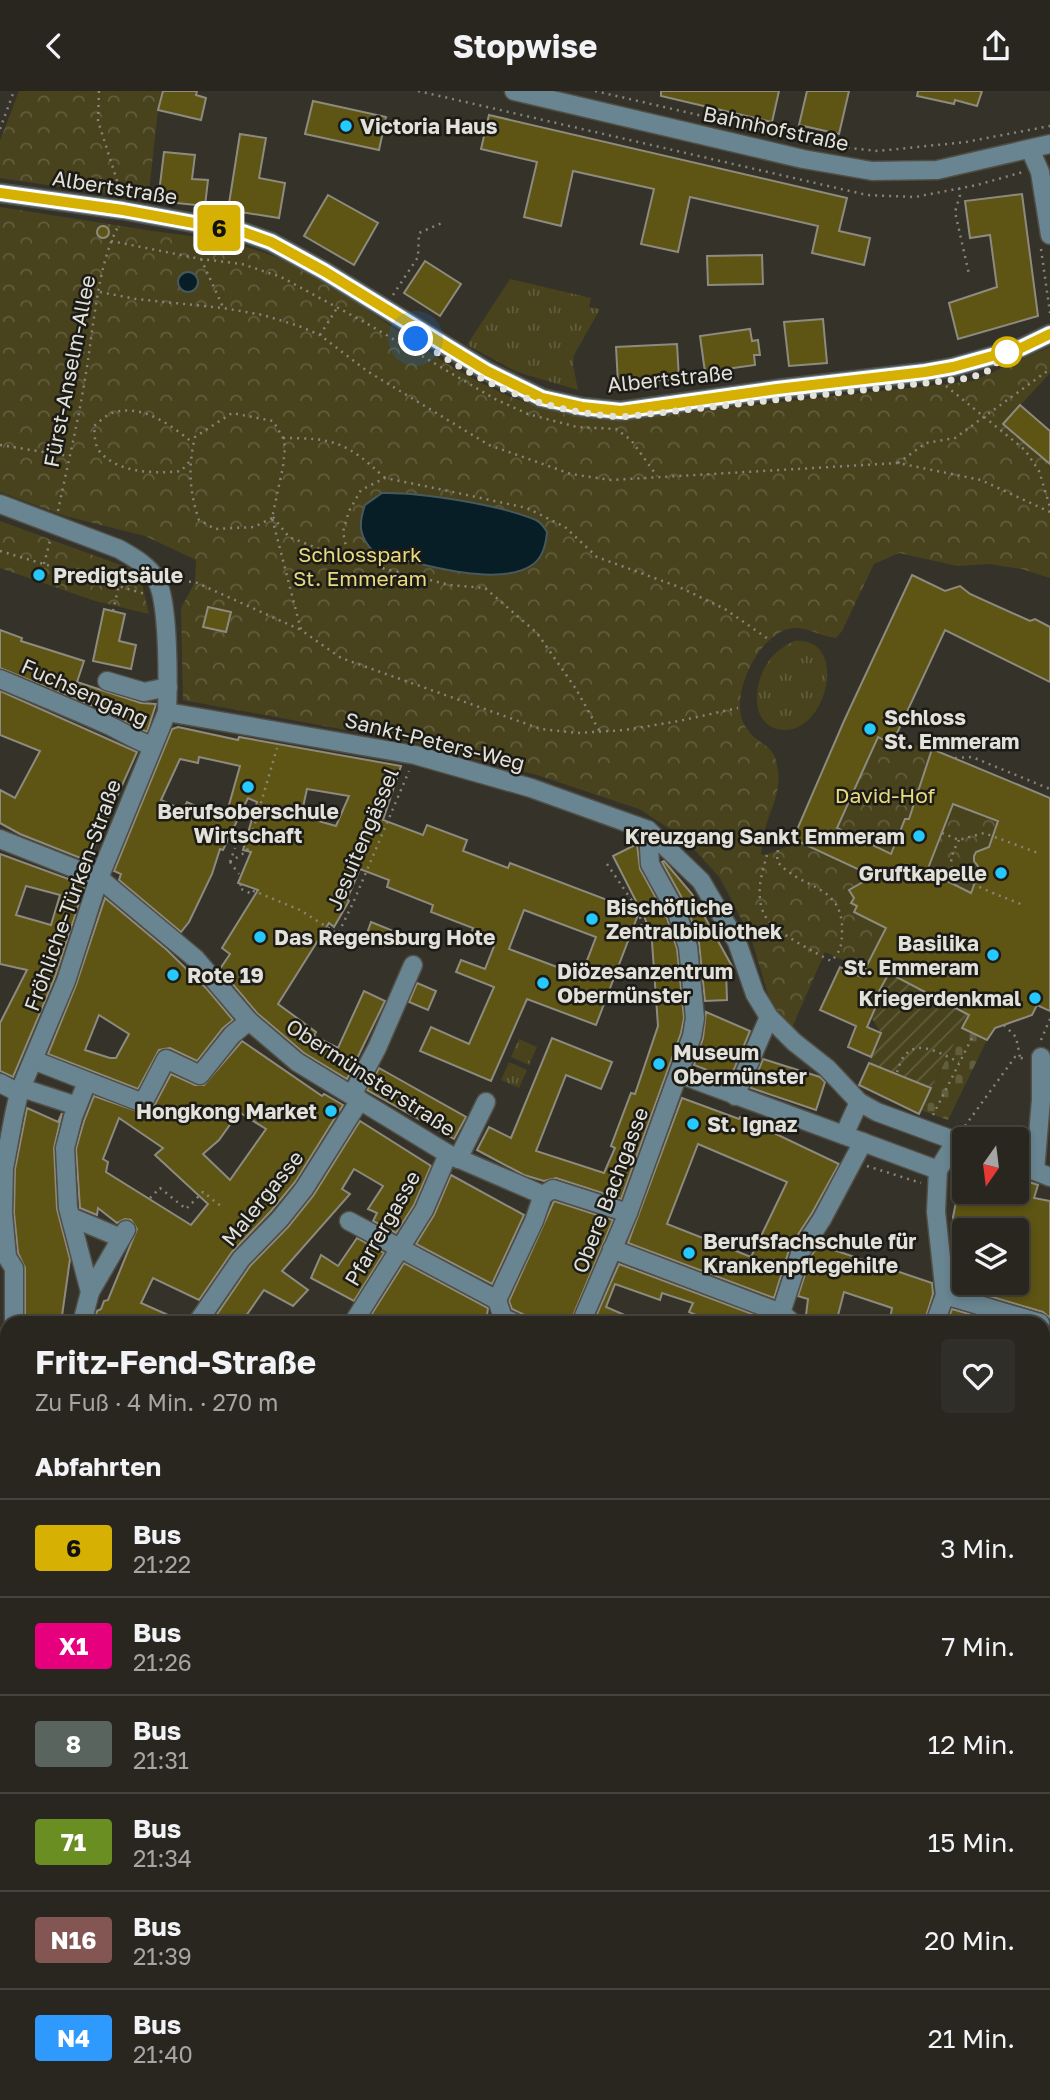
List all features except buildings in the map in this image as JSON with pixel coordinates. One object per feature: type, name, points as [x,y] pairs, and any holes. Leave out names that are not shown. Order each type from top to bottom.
[{"type":"street","name":"Bahnhofstraße","points":[[514,91],[803,159],[872,171],[937,170],[1050,144]]},
{"type":"street","points":[[1030,149],[1040,172],[1050,235]]},
{"type":"street","name":"Albertstraße","points":[[0,193],[121,217],[243,232],[271,242],[324,271],[457,354],[542,398],[582,407],[621,411],[953,367],[1021,348],[1050,334]]},
{"type":"street","points":[[0,504],[128,554],[147,567],[157,580],[164,600],[167,712]]},
{"type":"street","name":"Fuchsengang","points":[[0,679],[152,746]]},
{"type":"street","points":[[107,681],[144,692],[168,687]]},
{"type":"street","name":"Fröhliche-Türken-Straße","points":[[14,1316],[14,1268],[7,1257],[6,1249],[4,1179],[20,1091],[66,981],[99,878],[167,712]]},
{"type":"street","name":"Sankt-Peters-Weg","points":[[167,712],[415,755],[531,788],[648,829],[701,881],[737,942],[755,994],[769,1017],[794,1042],[827,1068],[859,1102],[877,1112],[952,1135]]},
{"type":"street","name":"Obere Bachgasse","points":[[584,1316],[628,1213],[679,1074],[695,1018],[688,947],[677,913],[650,865],[648,829]]},
{"type":"street","name":"Obermünsterstraße","points":[[0,839],[99,878],[196,959],[249,1021],[297,1062],[453,1157],[543,1195],[553,1189],[628,1213]]},
{"type":"street","name":"Malergasse","points":[[202,1316],[241,1259],[280,1219],[304,1189],[356,1097],[414,965]]},
{"type":"street","points":[[735,1096],[769,1017]]},
{"type":"street","points":[[33,1060],[143,1103],[166,1059],[200,1075],[232,1035],[249,1021]]},
{"type":"street","points":[[1038,1052],[1043,1174]]},
{"type":"street","points":[[679,1074],[863,1142],[938,1179]]},
{"type":"street","points":[[87,1082],[65,1148],[69,1213],[90,1292]]},
{"type":"street","points":[[0,1083],[77,1106]]},
{"type":"street","name":"Pfarrergasse","points":[[357,1316],[424,1210],[486,1102]]},
{"type":"street","points":[[844,1135],[859,1102]]},
{"type":"street","points":[[787,1316],[801,1251],[822,1219],[863,1142]]},
{"type":"street","points":[[938,1316],[945,1295],[936,1212],[938,1179],[952,1155]]},
{"type":"street","points":[[497,1300],[534,1221],[543,1195]]},
{"type":"street","points":[[69,1213],[123,1234],[90,1292],[84,1316]]},
{"type":"street","points":[[349,1221],[497,1300],[504,1316]]},
{"type":"street","points":[[612,1249],[782,1316]]},
{"type":"street","points":[[945,1295],[1018,1316]]},
{"type":"path","points":[[0,129],[14,91]]},
{"type":"path","points":[[99,91],[98,121],[122,196],[121,217]]},
{"type":"path","points":[[596,91],[832,146],[877,151],[966,142],[1050,126]]},
{"type":"path","points":[[959,188],[960,195],[955,212],[968,274]]},
{"type":"path","name":"Fürst-Anselm-Allee","points":[[44,564],[70,456],[111,241],[121,217]]},
{"type":"path","points":[[384,308],[418,257],[419,233],[442,223]]},
{"type":"path","points":[[111,241],[262,269],[338,307],[495,399],[528,414],[577,426],[616,429],[631,440],[657,476]]},
{"type":"path","points":[[201,259],[223,308]]},
{"type":"path","points":[[320,335],[338,307]]},
{"type":"path","points":[[898,463],[926,443],[955,437],[1050,369]]},
{"type":"path","points":[[939,381],[985,415],[1025,450],[1039,471],[1050,507]]},
{"type":"path","points":[[189,462],[180,471],[162,473],[138,471],[113,462],[99,452],[94,426],[110,413],[135,411],[164,421],[193,444]]},
{"type":"path","points":[[272,518],[254,527],[236,529],[215,529],[198,520],[190,488],[189,462],[195,437],[232,413],[273,421],[283,438],[284,467],[272,518],[301,630]]},
{"type":"path","points":[[283,438],[336,442],[362,458],[385,478],[527,508],[565,527],[597,557],[679,587],[725,608],[771,641]]},
{"type":"path","points":[[0,445],[70,456]]},
{"type":"path","points":[[347,551],[343,532],[348,511],[361,490],[385,478]]},
{"type":"path","points":[[272,518],[289,537],[327,552],[347,551],[385,569],[450,585],[485,588],[537,633],[576,689],[600,732]]},
{"type":"path","points":[[0,551],[164,600]]},
{"type":"path","points":[[157,580],[195,582],[301,630],[341,658],[541,729],[578,733],[600,732],[678,722],[738,708]]},
{"type":"path","points":[[113,611],[118,585]]},
{"type":"path","points":[[230,862],[247,851],[281,731]]},
{"type":"path","name":"Jesuitengässel","points":[[241,884],[239,888],[252,894],[254,891],[300,910],[338,934],[359,891],[415,755]]},
{"type":"path","points":[[955,758],[972,757],[1050,789]]},
{"type":"path","points":[[942,833],[958,840],[984,833],[1041,854]]},
{"type":"path","points":[[958,840],[951,865],[956,873],[1023,905]]},
{"type":"path","points":[[230,862],[235,848]]},
{"type":"path","points":[[767,855],[760,880],[760,900],[767,920],[831,961],[839,953],[842,937],[842,921],[836,904],[823,890],[784,870],[777,861],[778,849]]},
{"type":"path","points":[[230,862],[239,874]]},
{"type":"path","points":[[607,864],[639,911],[643,935]]},
{"type":"path","points":[[964,1127],[1015,1056],[1027,1059],[1038,1052],[1050,1019]]},
{"type":"path","points":[[1004,1025],[1016,1037],[1020,1057]]},
{"type":"path","points":[[933,1115],[974,1034]]},
{"type":"path","points":[[897,1072],[905,1054],[915,1048],[927,1048],[959,1062]]},
{"type":"path","points":[[853,1162],[938,1179]]},
{"type":"path","points":[[150,1198],[160,1188],[186,1209],[204,1192],[222,1207]]},
{"type":"green space","points":[[19,91],[162,91],[148,200],[0,178],[0,141]]},
{"type":"green space","name":"Schlosspark St. Emmeram","points":[[0,207],[251,248],[315,277],[472,378],[540,407],[582,415],[624,419],[973,381],[1050,347],[1050,373],[1003,424],[1050,464],[1050,578],[1022,569],[989,564],[957,566],[899,553],[874,564],[842,631],[836,638],[800,628],[781,632],[769,640],[759,652],[744,683],[740,699],[745,726],[773,754],[778,771],[778,788],[764,833],[761,855],[800,842],[874,877],[870,884],[862,881],[852,903],[857,906],[854,912],[885,929],[865,970],[825,952],[791,1030],[772,1007],[751,938],[720,878],[684,838],[639,809],[537,775],[411,742],[183,700],[181,608],[195,582],[196,560],[145,536],[65,516],[0,492]]},
{"type":"green space","points":[[510,279],[591,298],[589,307],[600,309],[574,355],[573,365],[578,390],[517,372],[467,345]]},
{"type":"green space","points":[[0,521],[134,570],[141,579],[149,614],[95,601],[0,568]]},
{"type":"green space","points":[[794,641],[812,644],[823,654],[827,670],[826,688],[819,705],[808,720],[794,729],[777,729],[762,718],[758,709],[758,688],[760,678],[771,658]]},
{"type":"green space","name":"David-Hof","points":[[878,737],[892,744],[894,740],[932,749],[909,819],[905,819],[891,854],[837,828]]},
{"type":"green space","points":[[953,804],[1047,839],[991,841],[987,852],[981,850],[974,855],[974,861],[981,866],[977,879],[1018,917],[927,871]]},
{"type":"green space","points":[[889,973],[969,1015],[931,1088],[869,1063],[881,1033],[871,1017]]},
{"type":"green space","points":[[962,1028],[987,1040],[948,1120],[920,1110]]},
{"type":"green space","points":[[519,1039],[537,1047],[529,1065],[511,1057]]},
{"type":"green space","points":[[509,1062],[527,1070],[519,1088],[501,1080]]},
{"type":"water","points":[[188,272],[195,275],[198,282],[195,289],[188,292],[181,289],[178,282],[181,275]]},
{"type":"water","points":[[382,493],[460,501],[521,514],[538,521],[545,528],[546,541],[539,559],[532,565],[517,572],[498,575],[432,567],[374,552],[363,536],[361,519],[365,505]]},
{"type":"bus line","name":"6","points":[[0,193],[123,210],[243,232],[271,242],[324,271],[487,371],[542,398],[582,407],[621,411],[925,372],[1021,348],[1050,334]]},
{"type":"place","name":"Victoria Haus","points":[[346,126]]},
{"type":"place","name":"Predigtsäule","points":[[39,575]]},
{"type":"place","name":"Schloss St. Emmeram","points":[[870,729]]},
{"type":"place","name":"Berufsoberschule Wirtschaft","points":[[248,787]]},
{"type":"place","name":"Kreuzgang Sankt Emmeram","points":[[919,836]]},
{"type":"place","name":"Gruftkapelle","points":[[1001,873]]},
{"type":"place","name":"Bischöfliche Zentralbibliothek","points":[[592,919]]},
{"type":"place","name":"Das Regensburg Hote","points":[[260,937]]},
{"type":"place","name":"Basilika St. Emmeram","points":[[993,955]]},
{"type":"place","name":"Rote 19","points":[[173,975]]},
{"type":"place","name":"Diözesanzentrum Obermünster","points":[[543,983]]},
{"type":"place","name":"Kriegerdenkmal","points":[[1035,998]]},
{"type":"place","name":"Museum Obermünster","points":[[659,1064]]},
{"type":"place","name":"Hongkong Market","points":[[331,1111]]},
{"type":"place","name":"St. Ignaz","points":[[693,1124]]},
{"type":"place","name":"Berufsfachschule für Krankenpflegehilfe","points":[[689,1253]]},
{"type":"route","points":[[416,339],[491,385],[540,404],[581,414],[622,417],[970,378],[990,370],[1007,352]]}]
